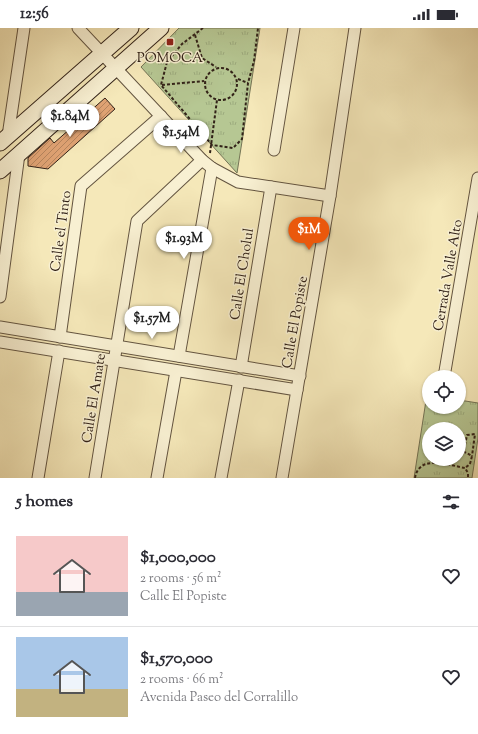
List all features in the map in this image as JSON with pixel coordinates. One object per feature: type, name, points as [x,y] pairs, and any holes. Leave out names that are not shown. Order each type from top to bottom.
[{"type":"street","points":[[4,139],[24,28]]},
{"type":"street","points":[[78,28],[202,160],[212,168],[238,182],[330,196]]},
{"type":"street","points":[[4,139],[131,28]]},
{"type":"street","points":[[0,171],[160,28]]},
{"type":"street","points":[[274,150],[294,28]]},
{"type":"street","name":"Calle El Popiste","points":[[282,478],[330,196],[355,28]]},
{"type":"street","name":"Calle el Tinto","points":[[60,337],[81,186],[161,116]]},
{"type":"street","points":[[0,297],[19,154]]},
{"type":"street","name":"Calle El Amate","points":[[95,478],[137,221],[202,160]]},
{"type":"street","points":[[179,356],[212,168]]},
{"type":"street","name":"Cerrada Valle Alto","points":[[446,370],[474,239],[478,178]]},
{"type":"street","name":"Calle El Cholul","points":[[241,367],[270,186]]},
{"type":"street","points":[[0,327],[300,376]]},
{"type":"street","points":[[0,342],[297,390]]},
{"type":"street","points":[[38,478],[58,351]]},
{"type":"street","points":[[157,478],[176,370]]},
{"type":"street","points":[[222,478],[239,380]]},
{"type":"path","points":[[161,85],[167,62],[182,44],[203,28]]},
{"type":"path","points":[[161,85],[212,145],[233,148],[242,139],[248,83],[254,61],[258,28]]},
{"type":"path","points":[[195,35],[202,58],[216,67],[229,69],[237,79],[248,83]]},
{"type":"path","points":[[216,67],[207,74],[204,81],[207,93],[217,100],[228,99],[237,91],[237,79]]},
{"type":"path","points":[[161,85],[204,81]]},
{"type":"path","points":[[212,145],[217,100]]},
{"type":"path","points":[[415,478],[416,471],[425,463],[465,468],[470,464],[475,434],[467,435],[466,440]]},
{"type":"path","points":[[466,452],[472,456]]},
{"type":"path","points":[[465,468],[468,473],[468,478]]},
{"type":"green space","points":[[179,28],[260,28],[237,173],[141,67]]},
{"type":"green space","points":[[466,401],[478,403],[478,438],[472,478],[414,478],[422,426],[422,466],[466,466],[466,422],[423,422],[424,414],[466,414]]},
{"type":"building","points":[[105,98],[115,109],[48,169],[28,166],[28,158],[50,138],[54,143]]},
{"type":"place","name":"POMOCA","points":[[170,42]]}]
